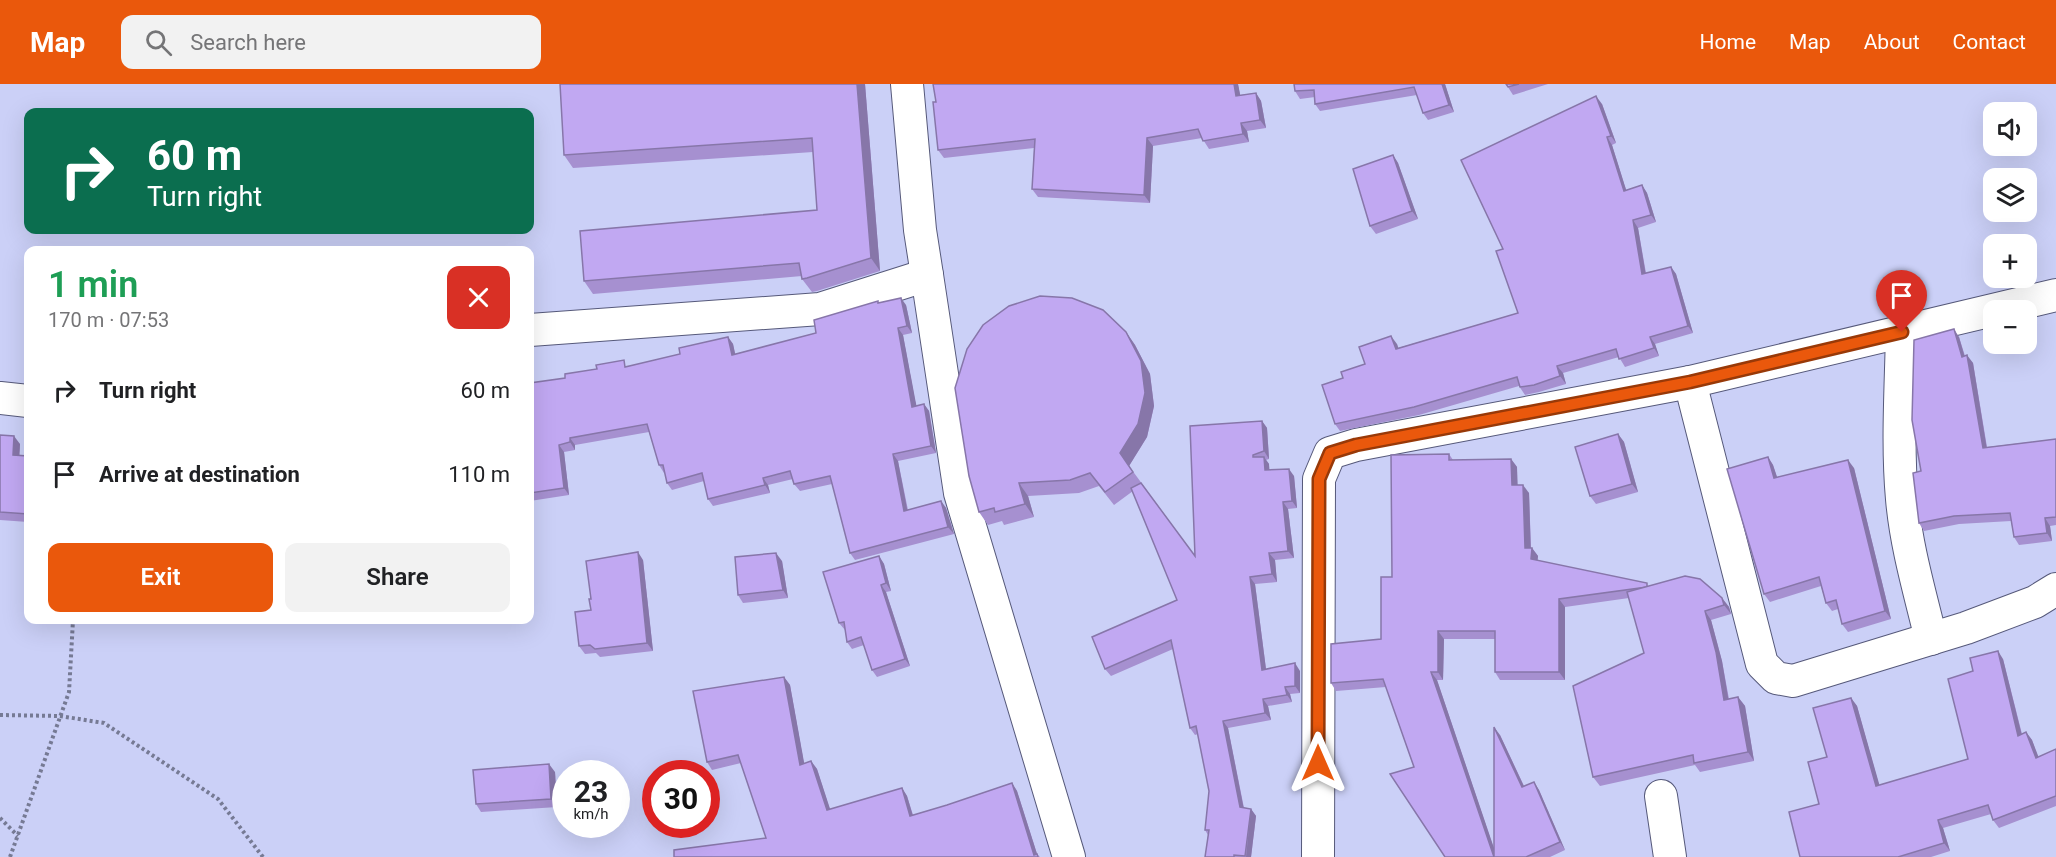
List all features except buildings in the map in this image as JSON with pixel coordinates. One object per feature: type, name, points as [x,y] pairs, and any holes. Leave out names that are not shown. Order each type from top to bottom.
[{"type":"street","points":[[907,84],[920,230],[960,493],[1069,857]]},
{"type":"street","points":[[534,330],[820,309],[927,275]]},
{"type":"street","points":[[1318,857],[1319,479],[1330,453],[1356,445],[1690,382],[2056,295]]},
{"type":"street","points":[[1902,332],[1900,405],[1902,499],[1914,571],[1931,639]]},
{"type":"street","points":[[1690,382],[1762,664],[1776,678],[1793,681],[1931,639],[2035,602],[2056,590]]},
{"type":"street","points":[[0,398],[24,401]]},
{"type":"street","points":[[1661,796],[1670,857]]},
{"type":"path","points":[[10,857],[69,692],[73,624]]},
{"type":"path","points":[[0,715],[60,716],[104,723],[218,799],[263,857]]},
{"type":"path","points":[[0,818],[18,836]]},
{"type":"route","points":[[1318,763],[1319,479],[1330,453],[1356,445],[1690,382],[1902,332]]}]
